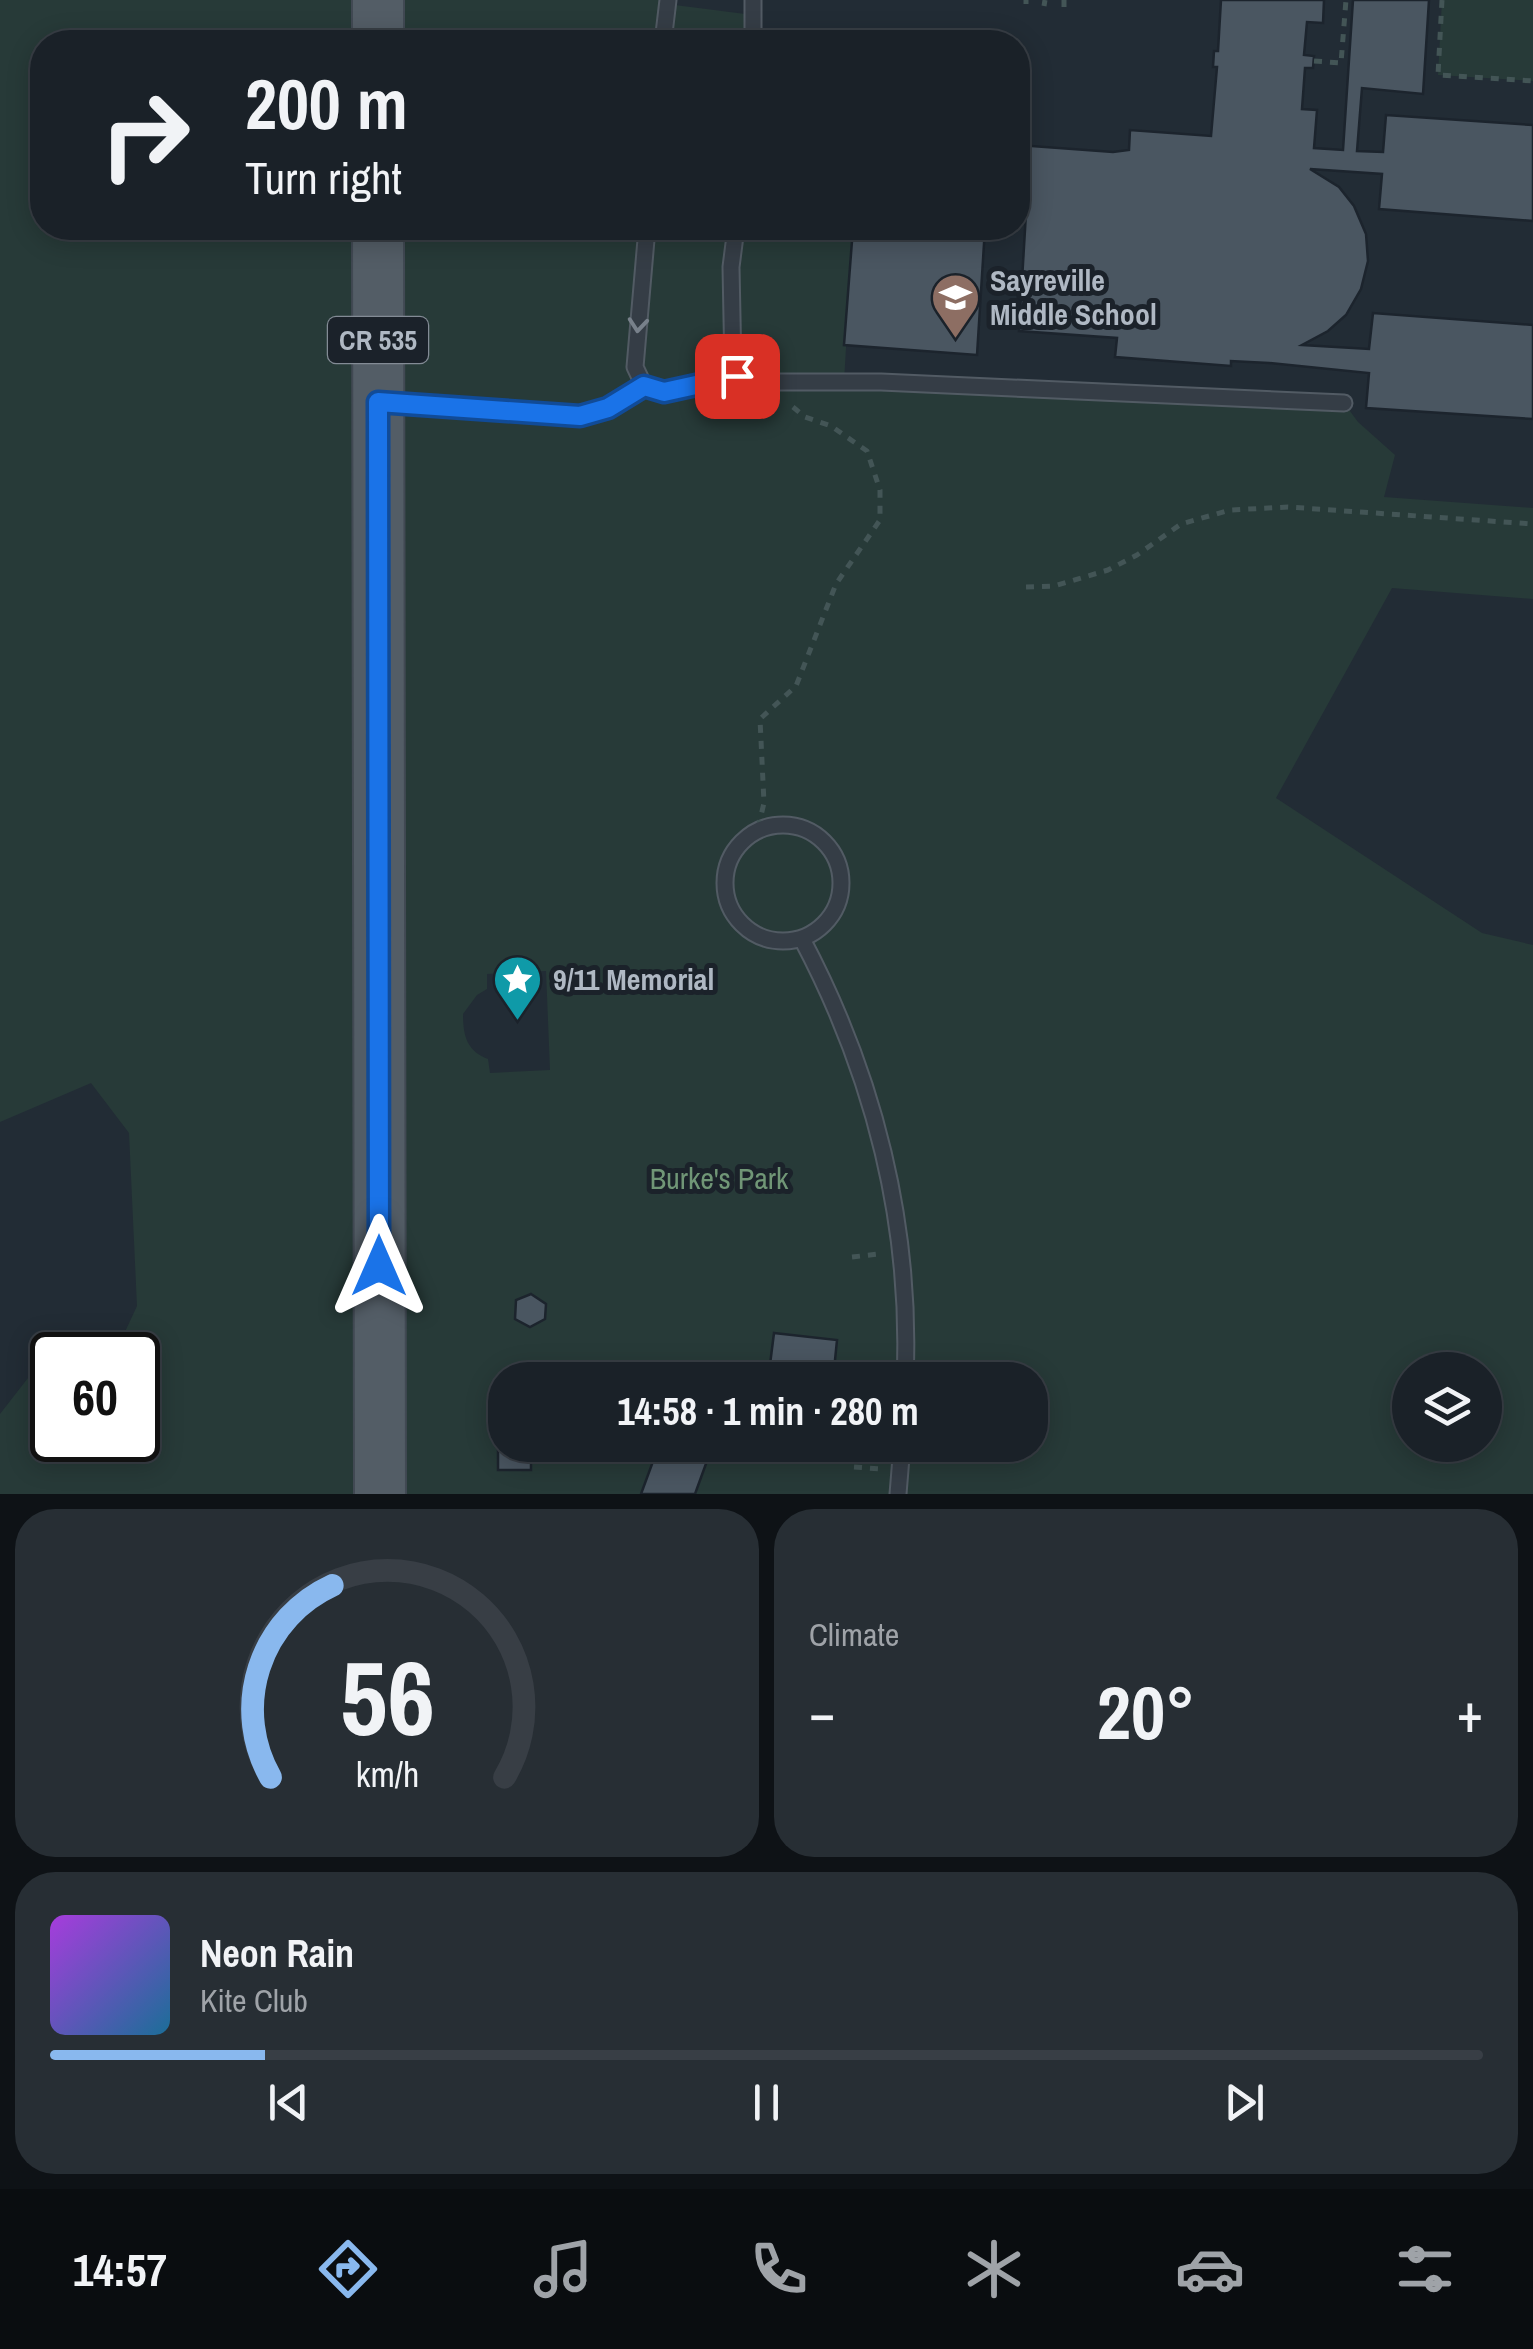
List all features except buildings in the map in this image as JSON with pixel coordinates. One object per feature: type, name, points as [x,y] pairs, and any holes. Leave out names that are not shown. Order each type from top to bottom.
[{"type":"main road","points":[[378,0],[378,30]]},
{"type":"main road","name":"CR 535","points":[[378,240],[380,1494]]},
{"type":"lane","points":[[664,30],[668,0]]},
{"type":"lane","points":[[753,0],[754,30]]},
{"type":"lane","points":[[646,240],[634,367],[644,386],[664,392],[737,376],[776,382],[881,382],[1344,403]]},
{"type":"lane","points":[[735,240],[733,368],[737,376]]},
{"type":"lane","points":[[378,402],[580,416],[608,408],[644,386]]},
{"type":"lane","points":[[796,826],[813,832],[828,844],[838,861],[842,879],[840,898],[832,916],[802,939],[782,942],[763,938],[746,929],[733,914],[725,876],[731,857],[758,828],[796,826]]},
{"type":"lane","points":[[802,939],[854,1052],[878,1126],[895,1204],[904,1277],[905,1362]]},
{"type":"lane","points":[[898,1494],[901,1462]]},
{"type":"path","points":[[1314,61],[1341,63],[1346,0]]},
{"type":"path","points":[[1442,0],[1438,75],[1533,82]]},
{"type":"path","points":[[758,828],[764,802],[760,719],[796,686],[836,584],[880,520],[880,490],[867,451],[831,426],[805,418],[788,404],[776,382]]},
{"type":"path","points":[[1026,587],[1054,586],[1108,570],[1181,524],[1230,510],[1288,507],[1533,524]]},
{"type":"green space","name":"Burke's Park","points":[[0,0],[668,0],[667,4],[753,15],[753,30],[30,30],[30,240],[852,240],[844,382],[1344,403],[1358,422],[1395,455],[1384,497],[1533,508],[1533,599],[1392,588],[1276,798],[1482,933],[1533,945],[1533,1494],[0,1494],[0,1414],[30,1375],[30,1462],[160,1462],[160,1332],[125,1332],[137,1306],[129,1133],[91,1083],[0,1122]],"holes":[[[546,971],[550,1070],[490,1073],[488,1059],[475,1052],[468,1042],[463,1014],[477,995],[487,989],[487,974]]]},
{"type":"green space","points":[[1442,0],[1533,0],[1533,81],[1438,75]]},
{"type":"place","name":"Sayreville Middle School","points":[[955,340]]},
{"type":"place","name":"9/11 Memorial","points":[[518,1022]]},
{"type":"route","points":[[379,1266],[378,402],[580,416],[608,408],[644,386],[664,392],[737,376]]}]
